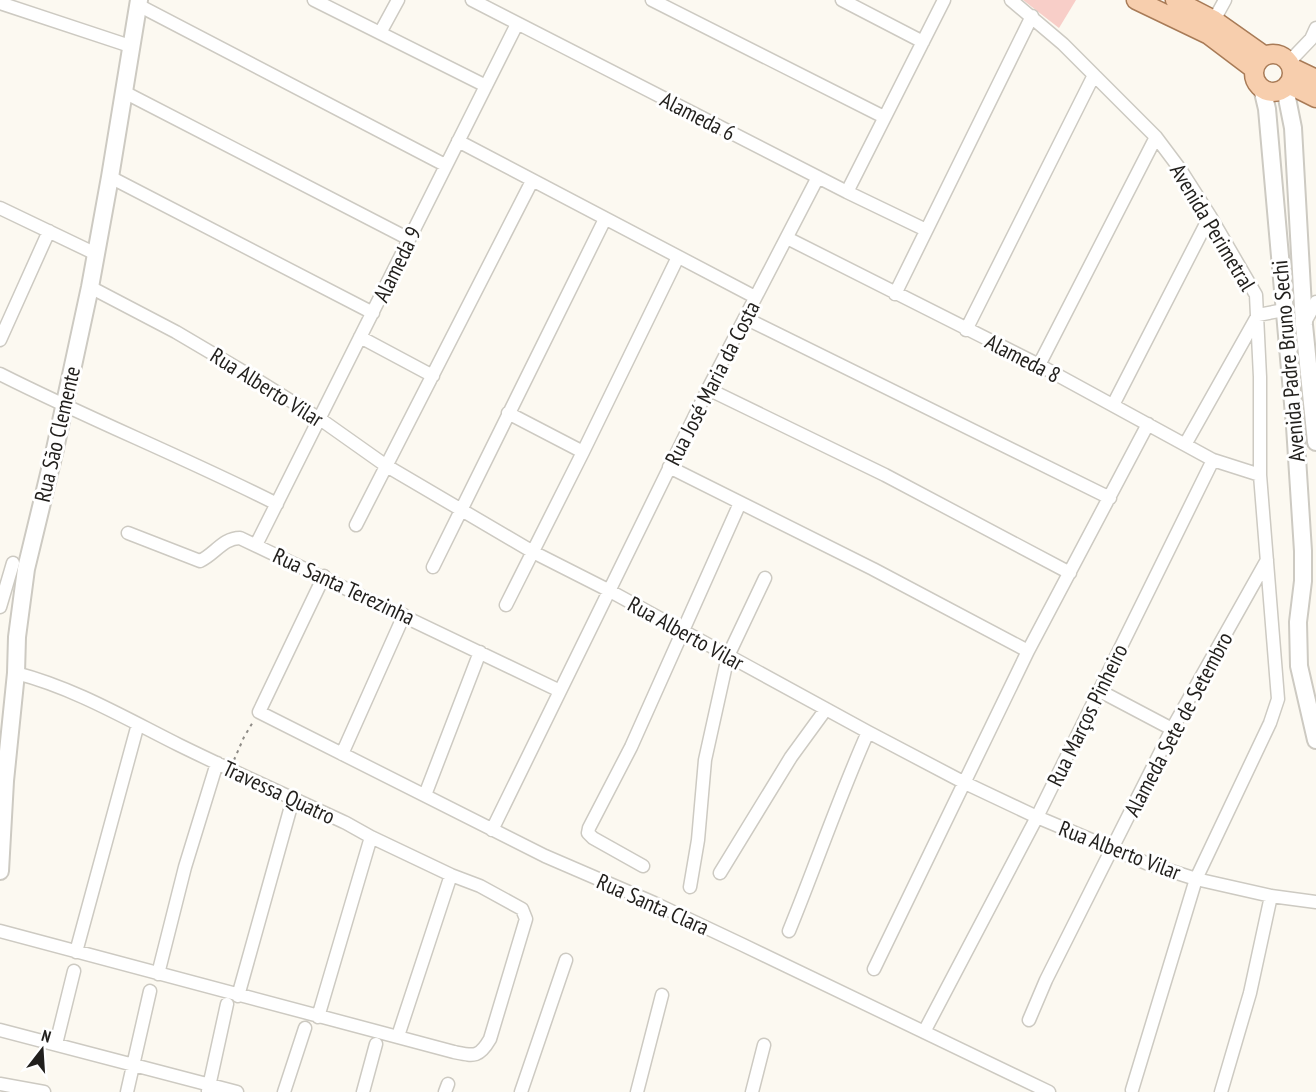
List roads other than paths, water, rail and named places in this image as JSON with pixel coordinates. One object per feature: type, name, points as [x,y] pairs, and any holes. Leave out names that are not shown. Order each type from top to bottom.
[{"type":"main road","points":[[1136,0],[1209,35],[1260,63],[1280,56],[1288,76],[1316,98]]},
{"type":"main road","points":[[1175,0],[1214,20],[1260,63]]},
{"type":"main road","name":"Rua São Clemente","points":[[0,871],[2,813],[16,673],[19,566],[64,406],[90,287],[139,2]]},
{"type":"main road","points":[[1260,63],[1256,80],[1262,88],[1276,92],[1288,76]]},
{"type":"main road","points":[[1288,76],[1316,79]]},
{"type":"main road","name":"Avenida Padre Bruno Sechi","points":[[1288,76],[1304,325],[1311,349],[1316,442]]},
{"type":"main road","name":"Avenida Padre Bruno Sechi","points":[[1262,88],[1267,110],[1295,426],[1303,550],[1303,581],[1298,622],[1308,665],[1316,740]]},
{"type":"street","points":[[314,0],[486,86]]},
{"type":"street","points":[[380,33],[398,0]]},
{"type":"street","name":"Alameda 6","points":[[472,0],[490,4],[517,24],[926,230]]},
{"type":"street","points":[[652,0],[884,117]]},
{"type":"street","points":[[842,0],[923,42]]},
{"type":"street","points":[[847,192],[944,0]]},
{"type":"street","name":"Avenida Perimetral","points":[[1011,0],[1032,16],[1156,137],[1210,216],[1256,294],[1260,475],[1277,664],[1277,706],[1196,879],[1132,1090]]},
{"type":"street","points":[[1214,20],[1225,0]]},
{"type":"street","points":[[139,2],[446,165]]},
{"type":"street","points":[[0,3],[133,47]]},
{"type":"street","points":[[895,294],[1032,16]]},
{"type":"street","name":"Alameda 9","points":[[256,545],[517,24]]},
{"type":"street","points":[[1288,76],[1316,28]]},
{"type":"street","points":[[966,330],[1094,75]]},
{"type":"street","points":[[124,92],[409,239]]},
{"type":"street","points":[[1039,365],[1156,137]]},
{"type":"street","points":[[458,141],[755,297]]},
{"type":"street","points":[[110,177],[373,313]]},
{"type":"street","name":"Rua José Maria da Costa","points":[[608,591],[708,389],[818,177]]},
{"type":"street","points":[[356,525],[532,181]]},
{"type":"street","points":[[0,208],[96,254]]},
{"type":"street","points":[[1113,405],[1210,216]]},
{"type":"street","points":[[433,567],[605,219]]},
{"type":"street","points":[[0,340],[49,231]]},
{"type":"street","name":"Alameda 8","points":[[787,238],[1039,365],[1186,443],[1213,460],[1260,475]]},
{"type":"street","points":[[506,605],[678,257]]},
{"type":"street","name":"Rua Alberto Vilar","points":[[90,287],[245,372],[320,419],[385,465],[533,552],[965,783],[1037,817],[1146,863],[1196,879],[1271,896],[1316,902]]},
{"type":"street","points":[[1304,325],[1316,302]]},
{"type":"street","points":[[1186,443],[1258,315],[1284,310]]},
{"type":"street","points":[[745,318],[1110,498]]},
{"type":"street","points":[[360,337],[433,376]]},
{"type":"street","points":[[0,374],[64,406],[162,448],[277,504]]},
{"type":"street","points":[[708,389],[885,475],[1070,573]]},
{"type":"street","points":[[508,413],[583,452]]},
{"type":"street","points":[[873,969],[1028,651],[1148,424]]},
{"type":"street","name":"Rua Marços Pinheiro","points":[[924,1032],[1037,817],[1213,460]]},
{"type":"street","points":[[669,467],[873,569],[1028,651]]},
{"type":"street","points":[[643,866],[593,838],[588,832],[589,828],[631,747],[740,503]]},
{"type":"street","name":"Rua Santa Terezinha","points":[[128,533],[200,561],[233,538],[240,538],[324,576],[560,691]]},
{"type":"street","points":[[0,557],[19,566],[0,607]]},
{"type":"street","name":"Alameda Sete de Setembro","points":[[1029,1020],[1046,980],[1172,729],[1267,560]]},
{"type":"street","name":"Rua Santa Clara","points":[[324,576],[259,712],[545,856],[654,903],[1049,1092]]},
{"type":"street","points":[[690,887],[698,840],[705,760],[728,656],[765,578]]},
{"type":"street","points":[[492,830],[608,591]]},
{"type":"street","points":[[342,754],[404,615]]},
{"type":"street","points":[[425,795],[480,652]]},
{"type":"street","name":"Travessa Quatro","points":[[16,673],[59,686],[113,710],[230,770],[346,823],[371,837]]},
{"type":"street","points":[[1100,691],[1172,729]]},
{"type":"street","points":[[720,873],[791,757],[826,709]]},
{"type":"street","points":[[76,952],[138,724]]},
{"type":"street","points":[[789,931],[826,840],[845,785],[868,732]]},
{"type":"street","points":[[158,974],[185,867],[217,763]]},
{"type":"street","points":[[238,996],[293,799]]},
{"type":"street","points":[[0,932],[318,1017],[473,1055],[484,1049],[490,1039],[526,919],[522,909],[480,886],[451,875],[371,837],[318,1017]]},
{"type":"street","points":[[398,1036],[451,875]]},
{"type":"street","points":[[1221,1092],[1250,993],[1271,896]]},
{"type":"street","points":[[521,1092],[566,960]]},
{"type":"street","points":[[56,1044],[74,971]]},
{"type":"street","points":[[127,1092],[150,991]]},
{"type":"street","points":[[637,1092],[662,995]]},
{"type":"street","points":[[208,1088],[227,1004]]},
{"type":"street","points":[[284,1092],[305,1028]]},
{"type":"street","points":[[0,1030],[133,1065],[208,1088],[237,1092]]},
{"type":"street","points":[[363,1092],[376,1044]]},
{"type":"street","points":[[752,1092],[764,1045]]},
{"type":"street","points":[[0,1084],[44,1092]]}]
